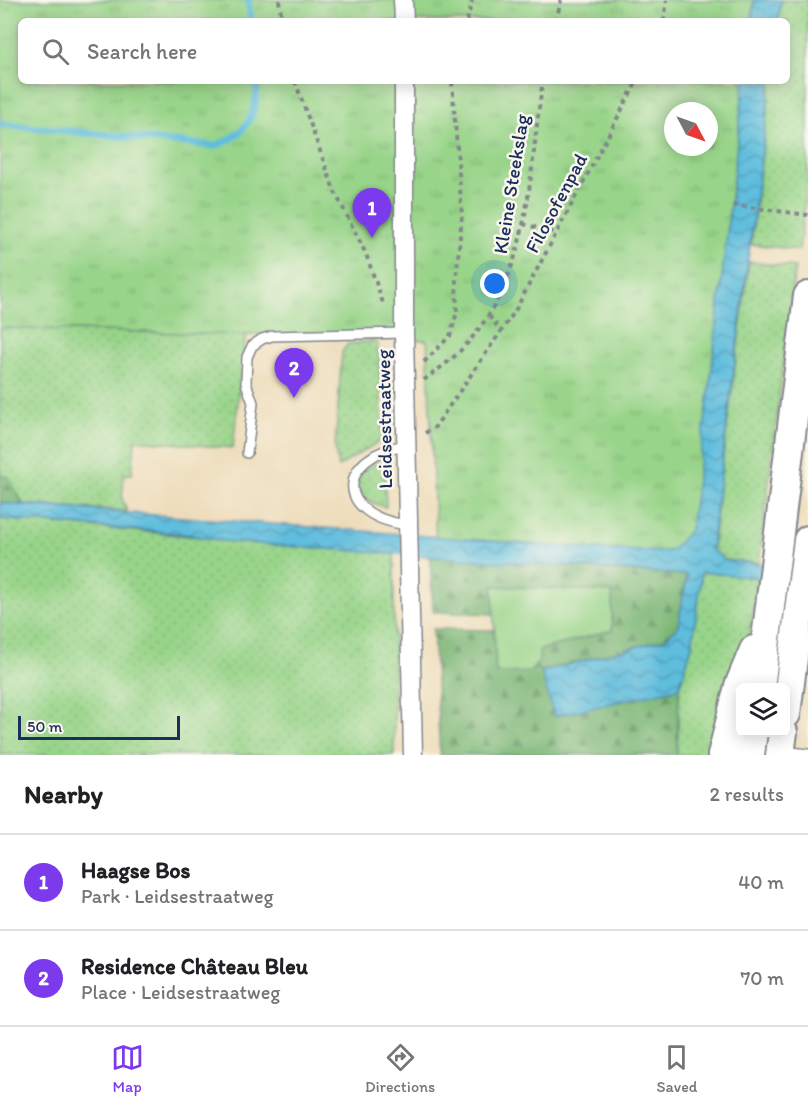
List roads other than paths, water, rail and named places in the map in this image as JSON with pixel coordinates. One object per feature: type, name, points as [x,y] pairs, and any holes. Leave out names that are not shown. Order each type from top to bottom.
[{"type":"main road","points":[[761,683],[808,296]]},
{"type":"main road","points":[[790,683],[808,540]]},
{"type":"main road","points":[[722,755],[739,686],[770,612]]},
{"type":"main road","points":[[750,755],[752,737]]},
{"type":"street","points":[[403,0],[404,18]]},
{"type":"street","name":"Leidsestraatweg","points":[[404,84],[404,333],[413,755]]},
{"type":"lane","points":[[247,453],[253,403],[245,370],[252,346],[272,336],[404,333]]},
{"type":"lane","points":[[407,445],[382,450],[365,461],[357,471],[354,491],[357,503],[365,512],[378,519],[408,525]]},
{"type":"water","points":[[754,0],[781,0],[778,18],[752,18]]},
{"type":"water","points":[[744,84],[771,84],[711,549],[725,560],[808,570],[808,583],[702,572],[692,646],[679,688],[554,716],[541,672],[665,639],[678,626],[687,575],[230,542],[183,534],[0,519],[0,503],[595,549],[662,552],[672,550],[690,530],[709,393]]},
{"type":"waterway","points":[[248,0],[251,18]]},
{"type":"waterway","points":[[0,124],[214,146],[235,136],[248,122],[255,104],[257,84]]},
{"type":"place","name":"Haagse Bos","points":[[372,238]]},
{"type":"place","name":"Residence Château Bleu","points":[[294,398]]}]
